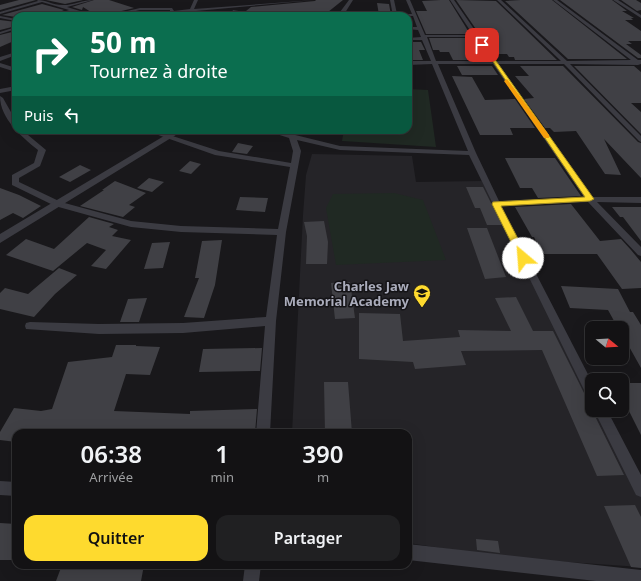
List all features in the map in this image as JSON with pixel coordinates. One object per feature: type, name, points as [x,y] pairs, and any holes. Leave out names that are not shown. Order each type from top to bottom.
[{"type":"street","points":[[0,13],[41,0],[81,12]]},
{"type":"street","points":[[63,7],[91,0]]},
{"type":"street","points":[[192,10],[196,0]]},
{"type":"street","points":[[263,5],[266,0]]},
{"type":"street","points":[[182,12],[313,0]]},
{"type":"street","points":[[343,12],[351,0]]},
{"type":"street","points":[[392,0],[394,12]]},
{"type":"street","points":[[408,0],[472,153],[496,204],[585,380]]},
{"type":"street","points":[[452,0],[494,63],[590,199],[641,253]]},
{"type":"street","points":[[499,0],[565,62],[641,140]]},
{"type":"street","points":[[555,0],[640,63]]},
{"type":"street","points":[[615,0],[641,17]]},
{"type":"street","points":[[231,12],[238,7]]},
{"type":"street","points":[[126,12],[140,9],[172,9],[172,12]]},
{"type":"street","points":[[67,12],[74,10]]},
{"type":"street","points":[[0,17],[12,19]]},
{"type":"street","points":[[412,24],[420,28]]},
{"type":"street","points":[[412,28],[476,36]]},
{"type":"street","points":[[412,31],[420,28]]},
{"type":"street","points":[[412,35],[420,28]]},
{"type":"street","points":[[0,33],[12,29]]},
{"type":"street","points":[[0,59],[12,54]]},
{"type":"street","points":[[412,63],[640,63]]},
{"type":"street","points":[[0,65],[12,69]]},
{"type":"street","points":[[0,91],[12,89]]},
{"type":"street","points":[[0,98],[12,120]]},
{"type":"street","points":[[23,134],[42,150],[37,164],[15,177],[15,183],[58,204],[131,224],[181,228],[282,232]]},
{"type":"street","points":[[159,134],[218,153],[295,166]]},
{"type":"street","points":[[0,239],[173,134]]},
{"type":"street","points":[[284,134],[340,148],[472,153]]},
{"type":"street","points":[[263,429],[271,321],[282,232],[297,150],[292,136]]},
{"type":"street","points":[[496,204],[590,199],[641,200]]},
{"type":"street","points":[[30,326],[183,328],[271,321]]},
{"type":"street","points":[[604,417],[641,490]]},
{"type":"street","points":[[0,488],[12,489]]},
{"type":"street","points":[[412,552],[641,578]]},
{"type":"street","points":[[251,581],[252,569]]},
{"type":"shaded area","points":[[412,89],[428,90],[436,147],[342,141],[343,134],[412,134]]},
{"type":"shaded area","name":"Charles Jaw Memorial Academy","points":[[312,154],[412,156],[416,182],[482,181],[585,386],[585,417],[601,417],[641,497],[641,567],[508,558],[412,544],[412,429],[292,429],[306,175]]},
{"type":"shaded area","points":[[394,193],[423,200],[446,260],[336,265],[326,208],[333,194]]},
{"type":"building","points":[[19,0],[36,0],[0,10],[0,5]]},
{"type":"building","points":[[46,0],[83,0],[65,4]]},
{"type":"building","points":[[94,0],[109,0],[134,8],[117,12],[91,12],[83,7],[82,10],[72,7]]},
{"type":"building","points":[[343,0],[328,12],[246,11],[251,7]]},
{"type":"building","points":[[449,0],[470,34],[426,34],[416,11],[427,11],[422,1]]},
{"type":"building","points":[[456,0],[496,1],[557,60],[515,60],[514,57],[509,57],[507,54],[493,54]]},
{"type":"building","points":[[552,0],[627,59],[568,59],[505,1]]},
{"type":"building","points":[[560,0],[612,0],[627,11],[622,11],[634,18],[631,18],[633,20],[625,20],[641,31],[641,41],[628,41],[632,44],[626,44],[641,55],[641,58],[638,58]]},
{"type":"building","points":[[621,0],[636,0],[641,3],[641,10],[637,11]]},
{"type":"building","points":[[377,3],[389,4],[390,12],[378,12]]},
{"type":"building","points":[[42,4],[64,10],[60,12],[13,12]]},
{"type":"building","points":[[12,12],[12,16],[2,15]]},
{"type":"building","points":[[0,20],[12,22],[12,27],[0,30]]},
{"type":"building","points":[[12,32],[12,42],[0,47],[0,35]]},
{"type":"building","points":[[429,38],[474,38],[488,60],[453,60],[449,52],[433,50]]},
{"type":"building","points":[[412,42],[421,42],[425,50],[419,50],[423,60],[412,60]]},
{"type":"building","points":[[457,66],[492,66],[498,75],[462,75]]},
{"type":"building","points":[[520,66],[563,66],[638,142],[641,143],[641,178],[604,139],[621,175],[605,174],[576,131],[554,132],[550,128],[545,128],[524,99],[534,98],[515,76],[529,76]]},
{"type":"building","points":[[574,66],[634,66],[641,72],[641,103],[631,103],[641,112],[641,134]]},
{"type":"building","points":[[452,76],[472,77],[485,100],[515,99],[535,128],[510,128],[513,135],[480,135]]},
{"type":"building","points":[[238,143],[253,146],[247,154],[232,152]]},
{"type":"building","points":[[505,158],[555,158],[581,196],[538,198],[532,188],[520,188]]},
{"type":"building","points":[[190,161],[201,164],[191,174],[179,171]]},
{"type":"building","points":[[80,165],[91,170],[70,182],[59,177]]},
{"type":"building","points":[[149,178],[164,182],[152,192],[137,188]]},
{"type":"building","points":[[115,181],[146,193],[129,205],[135,207],[123,217],[80,206],[104,190],[102,190]]},
{"type":"building","points":[[466,187],[483,187],[502,225],[487,225],[480,208],[475,208]]},
{"type":"building","points":[[0,188],[19,195],[41,206],[23,218],[13,213],[0,220]]},
{"type":"building","points":[[240,197],[268,198],[265,212],[236,210]]},
{"type":"building","points":[[571,204],[600,241],[621,239],[641,262],[641,288],[622,289],[597,254],[542,254],[534,237],[532,237],[515,207]]},
{"type":"building","points":[[612,207],[641,207],[641,241],[623,217],[620,217]]},
{"type":"building","points":[[89,217],[114,224],[109,227],[118,230],[112,236],[131,240],[106,269],[91,266],[106,250],[87,243],[53,271],[6,255],[26,239],[54,249]]},
{"type":"building","points":[[324,221],[328,242],[327,264],[306,264],[307,236],[304,222]]},
{"type":"building","points":[[467,228],[487,228],[506,277],[485,279]]},
{"type":"building","points":[[222,240],[215,285],[204,318],[184,317],[199,278],[195,278],[202,241]]},
{"type":"building","points":[[170,242],[163,268],[144,269],[152,243]]},
{"type":"building","points":[[59,268],[77,275],[55,294],[34,317],[0,309],[0,293],[5,288],[28,294]]},
{"type":"building","points":[[350,282],[355,318],[335,319],[331,283]]},
{"type":"building","points":[[561,286],[618,289],[630,312],[633,312],[641,325],[641,368],[629,347],[629,321],[614,321],[608,310],[570,308]]},
{"type":"building","points":[[516,297],[533,331],[553,331],[585,395],[585,417],[595,417],[624,475],[597,476],[542,350],[461,351],[466,365],[415,369],[413,362],[359,359],[359,313],[400,314],[403,341],[460,337],[458,330],[511,331],[495,298]]},
{"type":"building","points":[[147,298],[139,322],[120,322],[128,299]]},
{"type":"building","points":[[116,345],[160,347],[150,375],[126,374],[114,411],[190,414],[190,411],[257,409],[255,429],[12,429],[12,442],[0,440],[0,432],[14,408],[41,411],[52,409],[68,362],[112,357]]},
{"type":"building","points":[[262,348],[260,371],[199,372],[203,349]]},
{"type":"building","points":[[324,382],[348,382],[352,429],[325,429]]},
{"type":"building","points":[[629,383],[641,383],[641,435],[629,411]]},
{"type":"building","points":[[635,505],[641,517],[641,568],[631,567],[604,506]]},
{"type":"building","points":[[0,523],[12,524],[12,560],[0,560]]},
{"type":"building","points":[[476,539],[498,541],[500,553],[477,550]]},
{"type":"building","points":[[60,569],[143,569],[141,581],[56,581]]},
{"type":"slow traffic","points":[[507,81],[546,137]]},
{"type":"place","name":"Charles Jaw Memorial Academy","points":[[422,308]]},
{"type":"route","points":[[482,45],[590,199],[496,204],[523,258]]}]
